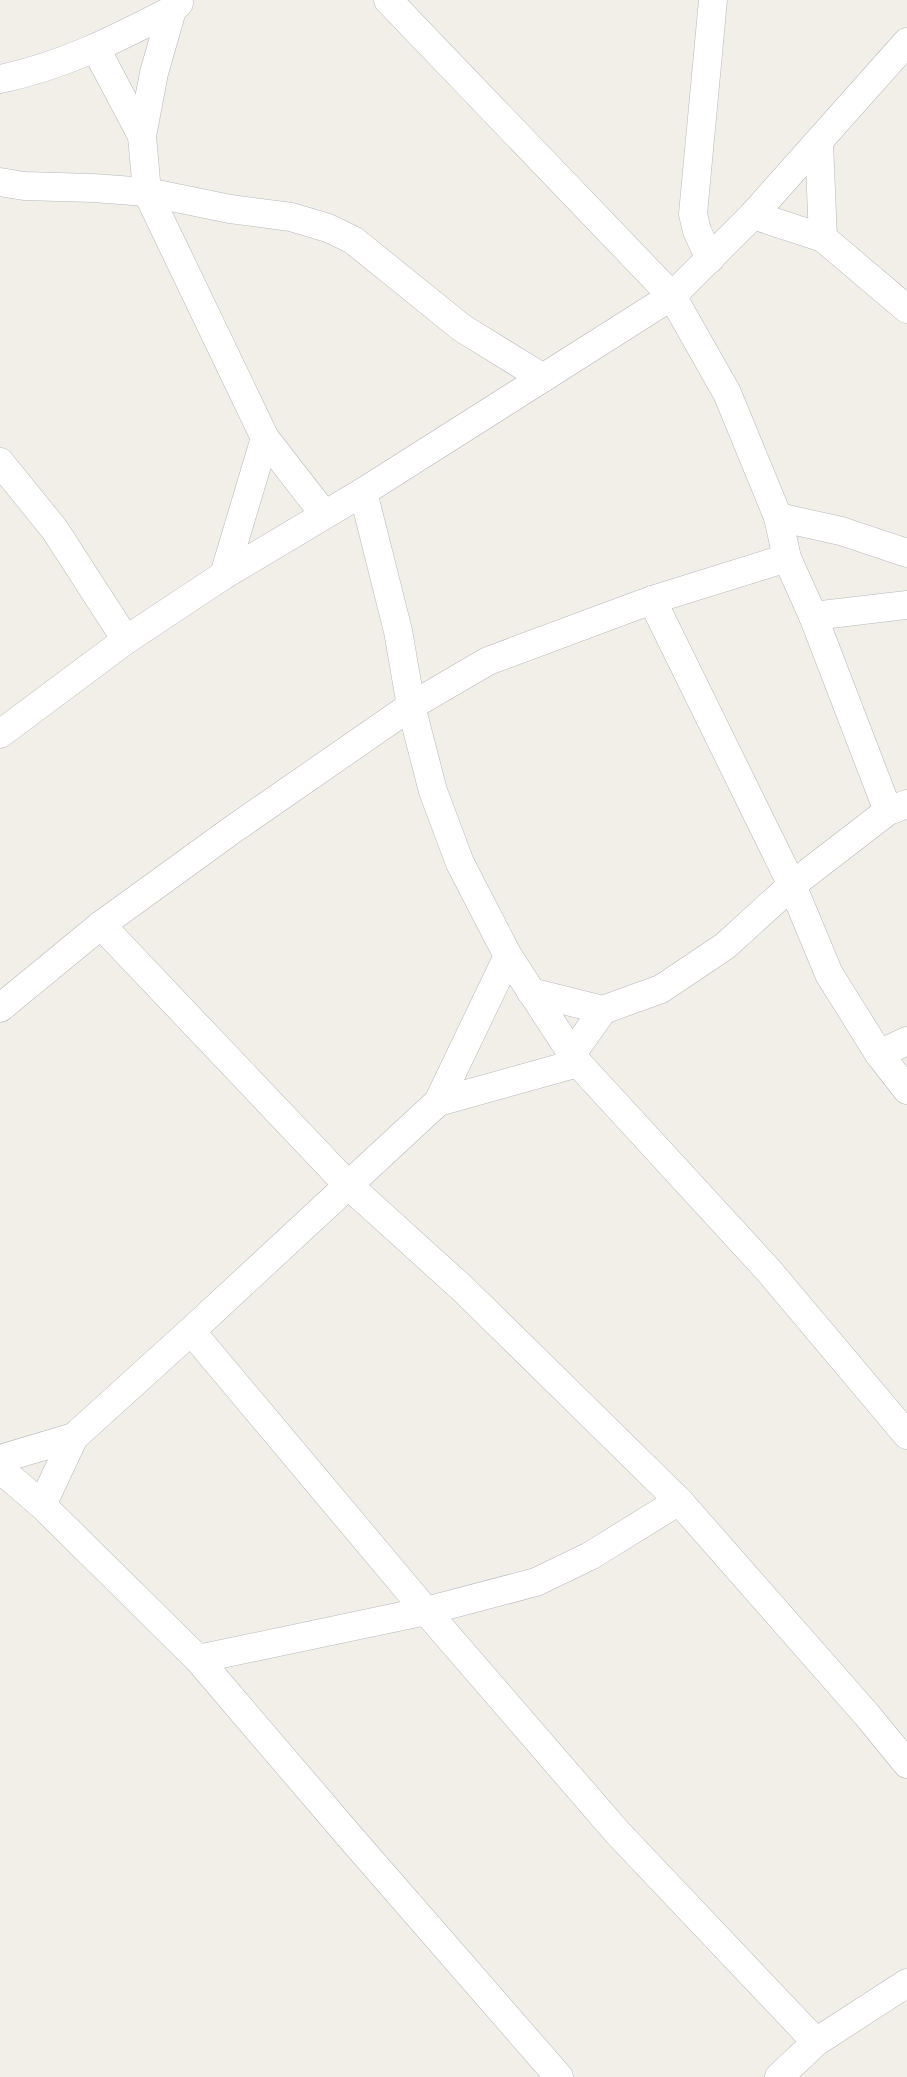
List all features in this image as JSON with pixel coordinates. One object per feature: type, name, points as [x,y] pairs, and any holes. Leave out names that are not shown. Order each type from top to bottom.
[{"type":"street","points":[[388,0],[672,296],[727,393],[778,517],[788,558],[898,808],[792,885],[725,946],[660,989],[603,1010],[531,992]]},
{"type":"street","points":[[710,259],[697,231],[693,214],[713,0]]},
{"type":"street","points":[[0,79],[21,75],[96,49],[177,5]]},
{"type":"street","points":[[177,5],[154,73],[142,136],[147,192],[266,438],[324,514]]},
{"type":"street","points":[[96,49],[142,136]]},
{"type":"street","points":[[0,734],[126,640],[224,575],[363,492],[672,296],[753,215],[903,53]]},
{"type":"street","points":[[819,143],[823,238]]},
{"type":"street","points":[[0,182],[24,186],[147,192],[230,208],[291,217],[328,228],[353,240],[462,328],[543,378]]},
{"type":"street","points":[[753,215],[823,238],[907,309]]},
{"type":"street","points":[[224,575],[266,438]]},
{"type":"street","points":[[0,462],[55,530],[126,640]]},
{"type":"street","points":[[363,492],[398,631],[411,706],[433,791],[456,854],[508,956],[575,1058],[769,1271],[907,1435]]},
{"type":"street","points":[[778,517],[841,531],[907,553]]},
{"type":"street","points":[[0,1008],[101,925],[232,830],[411,706],[488,660],[652,600],[788,558]]},
{"type":"street","points":[[652,600],[792,885],[829,974],[879,1054],[907,1090]]},
{"type":"street","points":[[813,616],[907,605]]},
{"type":"street","points":[[101,925],[347,1184],[463,1289],[679,1501],[868,1715],[907,1764]]},
{"type":"street","points":[[42,1505],[74,1437],[438,1102],[508,956]]},
{"type":"street","points":[[438,1102],[575,1058],[603,1010]]},
{"type":"street","points":[[879,1054],[907,1041]]},
{"type":"street","points":[[191,1331],[426,1611],[617,1832],[816,2042]]},
{"type":"street","points":[[0,1458],[74,1437]]},
{"type":"street","points":[[0,1469],[42,1505],[198,1659],[559,2077]]},
{"type":"street","points":[[198,1659],[426,1611],[536,1582],[590,1556],[679,1501]]},
{"type":"street","points":[[779,2077],[816,2042],[907,1983]]}]
